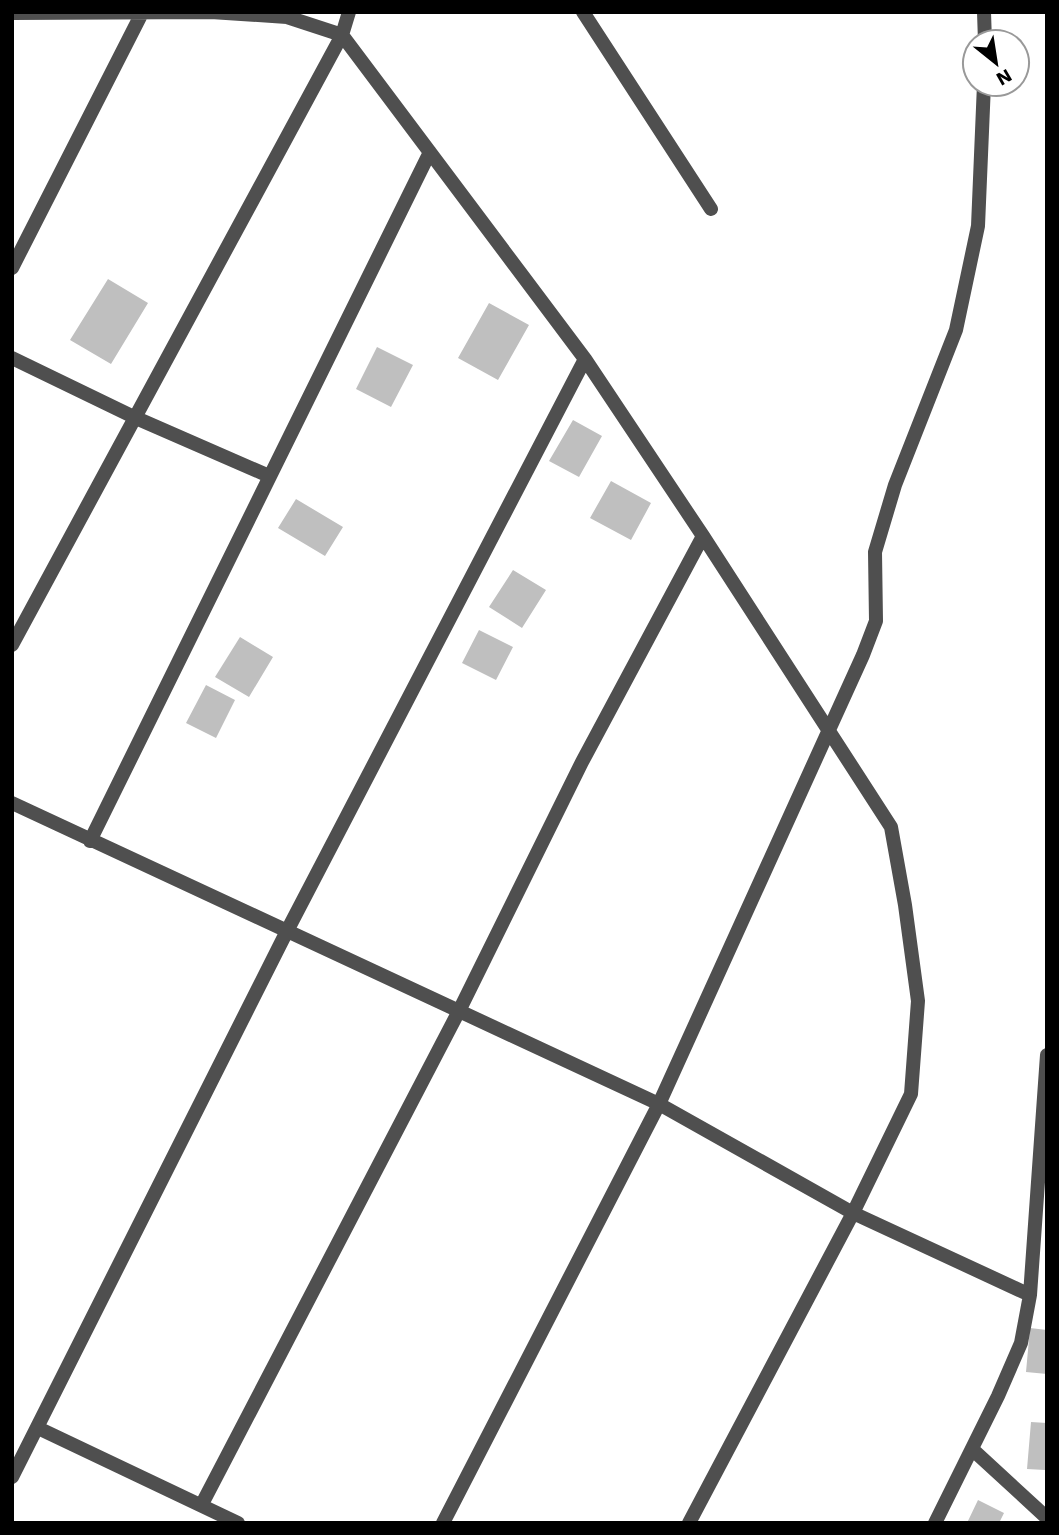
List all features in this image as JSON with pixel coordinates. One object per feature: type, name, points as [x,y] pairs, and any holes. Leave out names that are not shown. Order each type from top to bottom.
[{"type":"street","points":[[12,13],[211,12],[288,18],[342,35],[585,359],[891,827],[918,1001],[912,1094],[853,1213],[689,1523]]},
{"type":"street","points":[[12,645],[342,35],[349,12]]},
{"type":"street","points":[[583,12],[711,209]]},
{"type":"street","points":[[12,268],[142,13]]},
{"type":"street","points":[[443,1523],[659,1104],[876,621],[875,552],[895,485],[956,330],[978,226],[983,98]]},
{"type":"street","points":[[90,841],[430,152]]},
{"type":"street","points":[[12,358],[136,418],[269,476]]},
{"type":"street","points":[[12,1477],[287,931],[585,359]]},
{"type":"street","points":[[202,1504],[460,1009],[582,762],[703,536]]},
{"type":"street","points":[[12,803],[460,1009],[659,1104],[853,1213],[1030,1295]]},
{"type":"street","points":[[935,1523],[1021,1343],[1030,1295],[1047,1055]]},
{"type":"street","points":[[38,1428],[238,1523]]},
{"type":"street","points":[[972,1449],[1047,1518]]},
{"type":"building","points":[[108,279],[148,303],[111,364],[70,340]]},
{"type":"building","points":[[489,303],[529,325],[498,380],[458,358]]},
{"type":"building","points":[[377,347],[413,365],[391,407],[356,389]]},
{"type":"building","points":[[573,420],[602,436],[579,477],[549,461]]},
{"type":"building","points":[[611,481],[651,503],[631,540],[590,518]]},
{"type":"building","points":[[296,499],[343,527],[325,556],[278,528]]},
{"type":"building","points":[[513,570],[546,590],[522,628],[489,607]]},
{"type":"building","points":[[479,630],[513,647],[496,680],[462,663]]},
{"type":"building","points":[[240,637],[273,657],[249,697],[215,677]]},
{"type":"building","points":[[206,685],[235,700],[216,738],[186,723]]},
{"type":"building","points":[[1030,1328],[1047,1330],[1047,1374],[1026,1372]]},
{"type":"building","points":[[1031,1422],[1047,1423],[1045,1470],[1027,1469]]},
{"type":"building","points":[[978,1500],[1004,1513],[999,1523],[967,1523]]}]
